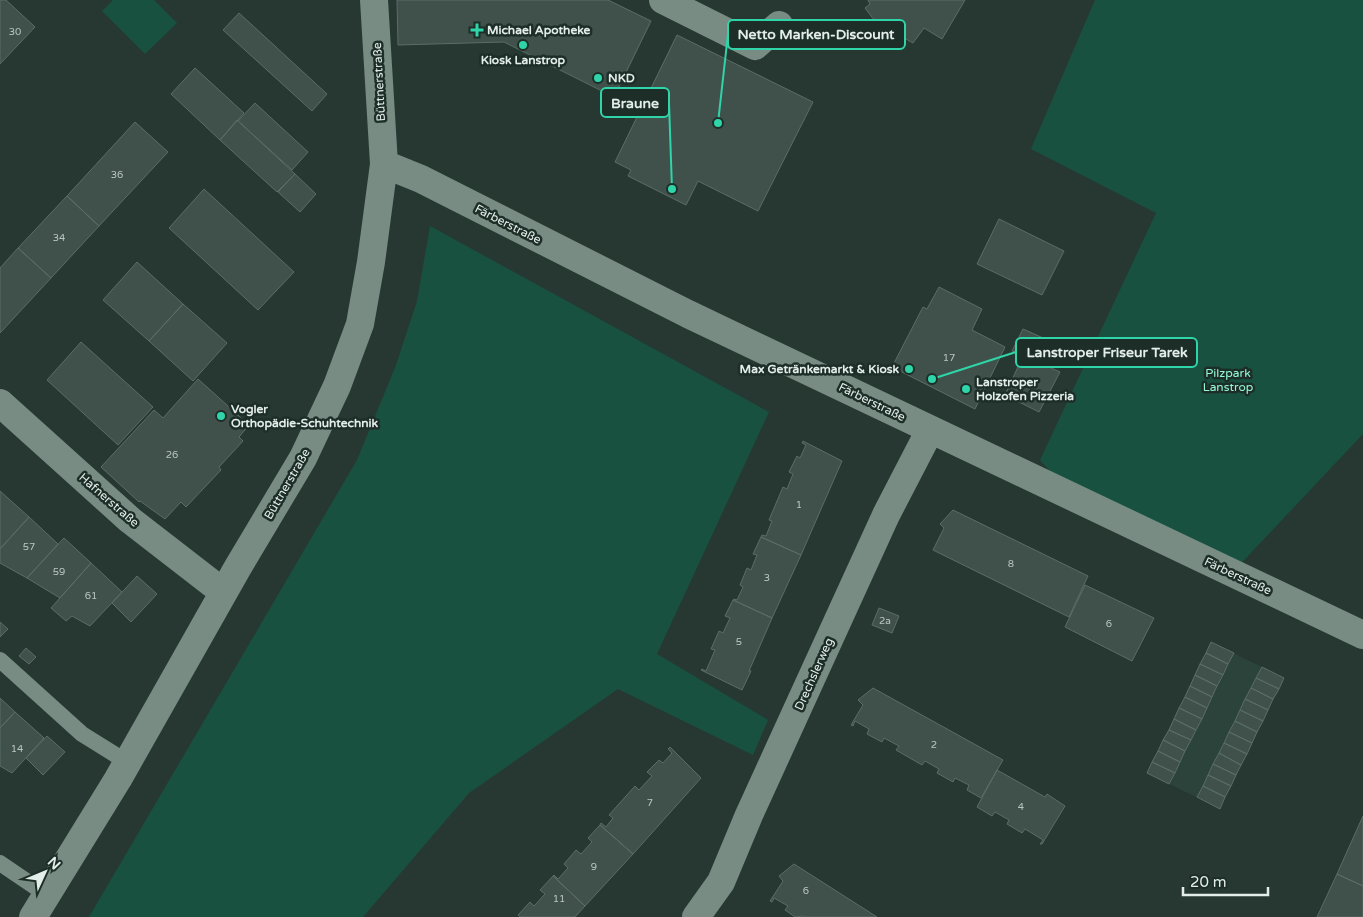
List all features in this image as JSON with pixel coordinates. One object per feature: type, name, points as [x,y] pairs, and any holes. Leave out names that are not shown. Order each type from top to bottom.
[{"type":"street","name":"Büttnerstraße","points":[[40,906],[127,762],[303,458],[337,386],[360,324],[371,262],[384,164],[374,0]]},
{"type":"street","points":[[663,0],[755,46],[779,25]]},
{"type":"street","name":"Färberstraße","points":[[384,164],[421,179],[688,314],[1363,635]]},
{"type":"street","name":"Hafnerstraße","points":[[0,404],[130,520],[224,592]]},
{"type":"street","name":"Drechslerweg","points":[[696,917],[721,882],[749,815],[886,515],[930,430]]},
{"type":"lane","points":[[0,660],[82,734],[127,762]]},
{"type":"lane","points":[[0,863],[40,906]]},
{"type":"shaded area","points":[[1211,642],[1284,678],[1220,809],[1147,773]]},
{"type":"green space","points":[[113,0],[154,0],[177,23],[145,54],[102,11]]},
{"type":"green space","name":"Pilzpark Lanstrop","points":[[1095,0],[1363,0],[1363,434],[1232,573],[1074,498],[1040,460],[1156,213],[1031,149]]},
{"type":"green space","points":[[430,226],[769,412],[657,654],[768,720],[753,755],[618,689],[469,793],[363,917],[89,917],[357,460],[396,365],[417,301]]},
{"type":"building","points":[[0,0],[6,0],[35,27],[0,64]]},
{"type":"building","points":[[397,0],[608,0],[651,21],[614,97],[504,42],[398,45]]},
{"type":"building","points":[[868,0],[965,0],[942,39],[924,28],[913,43],[899,35],[893,39],[878,25],[865,8],[870,4]]},
{"type":"building","points":[[239,13],[327,94],[312,111],[223,30]]},
{"type":"building","points":[[677,35],[813,102],[758,211],[698,181],[686,205],[628,176],[631,170],[615,162]]},
{"type":"building","points":[[195,68],[244,113],[220,140],[171,94]]},
{"type":"building","points":[[255,103],[308,152],[292,170],[238,121]]},
{"type":"building","points":[[237,120],[295,174],[277,192],[220,140]]},
{"type":"building","points":[[135,122],[168,152],[99,226],[67,196]]},
{"type":"building","points":[[295,174],[316,194],[300,212],[278,192]]},
{"type":"building","points":[[204,189],[294,272],[258,310],[169,228]]},
{"type":"building","points":[[67,196],[99,226],[51,278],[18,248]]},
{"type":"building","points":[[999,219],[1064,251],[1042,295],[977,264]]},
{"type":"building","points":[[18,248],[51,278],[0,333],[0,268]]},
{"type":"building","points":[[137,262],[183,304],[149,341],[103,300]]},
{"type":"building","points":[[939,287],[982,309],[972,330],[1005,347],[975,409],[892,367],[923,307],[927,309]]},
{"type":"building","points":[[183,304],[227,343],[193,381],[149,341]]},
{"type":"building","points":[[1023,329],[1061,346],[1051,368],[1060,372],[1039,412],[1005,395],[1023,356],[1012,351]]},
{"type":"building","points":[[81,342],[153,407],[118,445],[47,380]]},
{"type":"building","points":[[198,379],[249,425],[239,437],[243,441],[219,467],[221,470],[186,507],[181,502],[165,519],[139,502],[101,467],[154,410],[163,418]]},
{"type":"building","points":[[803,441],[842,461],[801,555],[761,537],[762,535],[766,536],[772,521],[769,520],[783,487],[787,489],[793,474],[789,472],[797,456],[800,458],[806,445],[802,443]]},
{"type":"building","points":[[0,491],[29,517],[0,549]]},
{"type":"building","points":[[953,510],[1088,576],[1069,617],[933,550],[944,528],[940,524]]},
{"type":"building","points":[[29,517],[58,544],[27,578],[0,563],[0,549]]},
{"type":"building","points":[[761,537],[801,555],[772,618],[733,600],[737,600],[743,587],[740,585],[747,568],[751,570],[757,555],[753,554]]},
{"type":"building","points":[[64,538],[91,563],[60,598],[27,578]]},
{"type":"building","points":[[91,563],[122,592],[90,626],[72,616],[66,621],[51,608]]},
{"type":"building","points":[[137,576],[157,594],[131,622],[112,603]]},
{"type":"building","points":[[1085,585],[1154,618],[1132,661],[1065,627]]},
{"type":"building","points":[[733,600],[772,618],[742,690],[701,670],[706,671],[715,650],[711,649],[719,631],[723,633],[730,618],[725,616]]},
{"type":"building","points":[[879,608],[899,616],[892,633],[872,625]]},
{"type":"building","points":[[0,622],[8,629],[0,637]]},
{"type":"building","points":[[1211,642],[1234,653],[1228,664],[1206,653]]},
{"type":"building","points":[[26,648],[36,657],[29,664],[19,656]]},
{"type":"building","points":[[1206,653],[1228,664],[1223,675],[1200,664]]},
{"type":"building","points":[[1200,664],[1223,675],[1217,686],[1195,675]]},
{"type":"building","points":[[1262,667],[1284,678],[1279,689],[1256,678]]},
{"type":"building","points":[[1195,675],[1217,686],[1212,697],[1190,686]]},
{"type":"building","points":[[1256,678],[1279,689],[1273,699],[1251,688]]},
{"type":"building","points":[[1190,686],[1212,697],[1207,708],[1185,697]]},
{"type":"building","points":[[873,688],[1003,760],[981,798],[967,790],[969,785],[955,778],[953,782],[937,773],[939,769],[925,761],[922,765],[896,750],[899,746],[884,738],[882,742],[867,734],[869,729],[855,721],[853,726],[851,725],[863,705],[858,700]]},
{"type":"building","points":[[1251,688],[1273,699],[1268,710],[1245,699]]},
{"type":"building","points":[[1185,697],[1207,708],[1202,719],[1179,708]]},
{"type":"building","points":[[0,698],[15,712],[0,728]]},
{"type":"building","points":[[1245,699],[1268,710],[1263,721],[1240,710]]},
{"type":"building","points":[[1179,708],[1202,719],[1196,730],[1174,719]]},
{"type":"building","points":[[1240,710],[1263,721],[1257,732],[1235,721]]},
{"type":"building","points":[[15,712],[44,738],[12,773],[0,766],[0,728]]},
{"type":"building","points":[[1174,719],[1196,730],[1191,740],[1169,730]]},
{"type":"building","points":[[1235,721],[1257,732],[1252,743],[1229,732]]},
{"type":"building","points":[[1169,730],[1191,740],[1185,751],[1163,740]]},
{"type":"building","points":[[1229,732],[1252,743],[1247,754],[1224,743]]},
{"type":"building","points":[[47,736],[65,752],[43,775],[26,758]]},
{"type":"building","points":[[1163,740],[1185,751],[1180,762],[1158,751]]},
{"type":"building","points":[[1224,743],[1247,754],[1241,765],[1219,753]]},
{"type":"building","points":[[670,747],[701,778],[633,854],[600,825],[601,823],[606,827],[613,818],[609,815],[635,786],[639,790],[652,776],[647,772],[659,760],[663,763],[672,753],[668,749]]},
{"type":"building","points":[[1158,751],[1180,762],[1175,773],[1152,762]]},
{"type":"building","points":[[1219,753],[1241,765],[1236,775],[1213,764]]},
{"type":"building","points":[[1152,762],[1175,773],[1169,784],[1147,773]]},
{"type":"building","points":[[1213,764],[1236,775],[1231,786],[1208,775]]},
{"type":"building","points":[[997,770],[1045,797],[1047,794],[1065,806],[1042,844],[1040,844],[1043,840],[1025,829],[1022,833],[1007,824],[1009,820],[995,812],[992,816],[977,807]]},
{"type":"building","points":[[1208,775],[1231,786],[1225,797],[1203,786]]},
{"type":"building","points":[[1203,786],[1225,797],[1220,809],[1197,797]]},
{"type":"building","points":[[1363,816],[1363,886],[1337,874]]},
{"type":"building","points":[[600,825],[633,854],[585,906],[553,876],[558,879],[568,868],[564,864],[576,850],[581,854],[592,842],[588,838]]},
{"type":"building","points":[[794,864],[877,917],[795,917],[785,910],[788,906],[774,898],[772,902],[770,901],[783,881],[779,876]]},
{"type":"building","points":[[1337,874],[1363,886],[1363,917],[1317,917]]},
{"type":"building","points":[[553,876],[585,906],[575,917],[520,917],[518,915],[530,902],[534,906],[545,894],[540,890]]},
{"type":"place","name":"Michael Apotheke","points":[[477,30]]},
{"type":"place","name":"Kiosk Lanstrop","points":[[523,45]]},
{"type":"place","name":"NKD","points":[[598,78]]},
{"type":"place","name":"Netto Marken-Discount","points":[[718,123]]},
{"type":"place","name":"Braune","points":[[672,189]]},
{"type":"place","name":"Max Getränkemarkt & Kiosk","points":[[909,369]]},
{"type":"place","name":"Lanstroper Friseur Tarek","points":[[932,379]]},
{"type":"place","name":"Lanstroper Holzofen Pizzeria","points":[[966,389]]},
{"type":"place","name":"Vogler Orthopädie-Schuhtechnik","points":[[221,416]]}]
